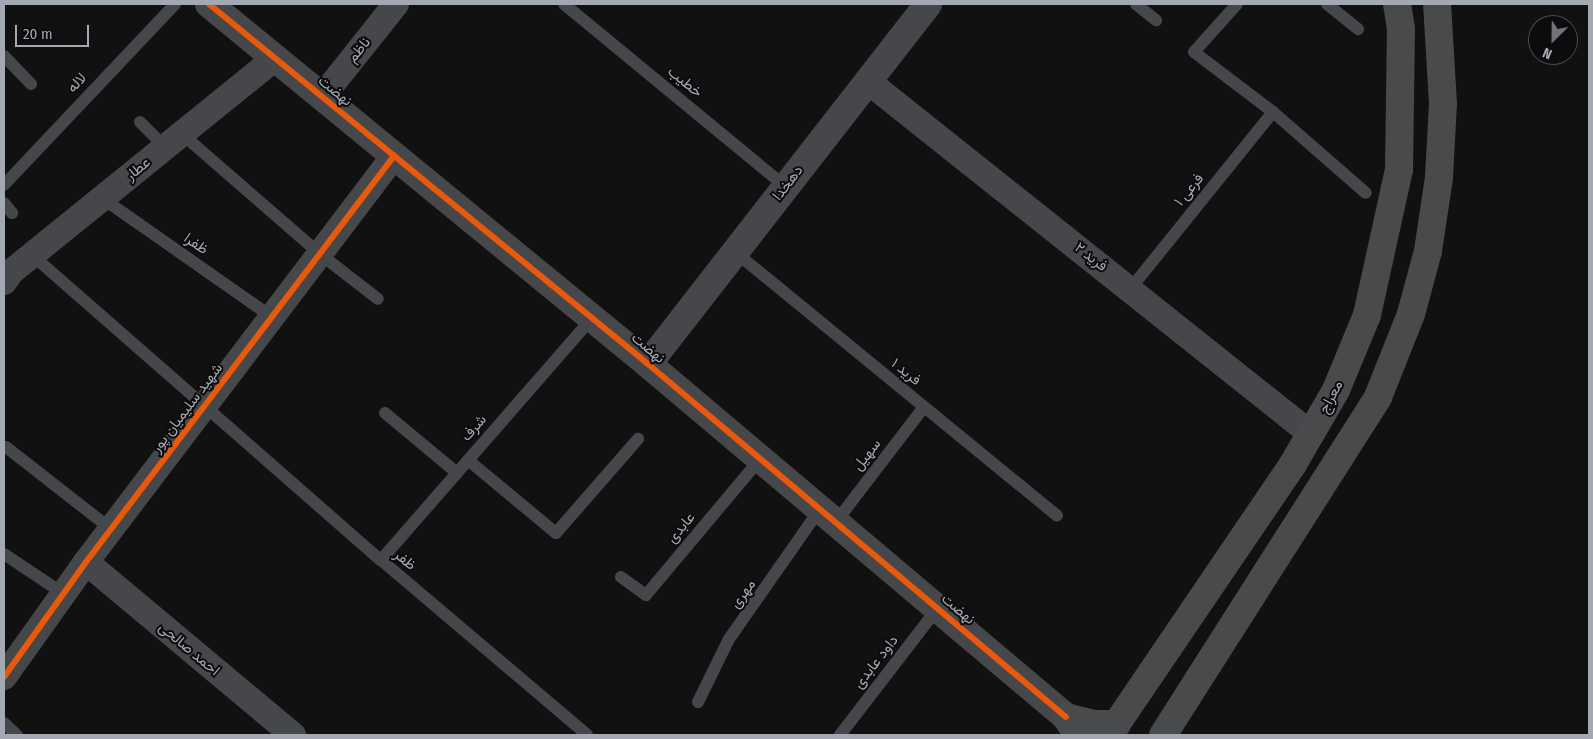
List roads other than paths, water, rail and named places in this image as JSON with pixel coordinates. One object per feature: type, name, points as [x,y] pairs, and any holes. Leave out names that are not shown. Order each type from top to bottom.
[{"type":"main road","name":"معراج","points":[[1113,730],[1310,434],[1336,390],[1367,315],[1399,170],[1401,29],[1398,4]]},
{"type":"main road","points":[[1163,735],[1378,397],[1411,314],[1428,252],[1439,178],[1443,104],[1437,4]]},
{"type":"main road","points":[[1072,726],[1094,724],[1113,730]]},
{"type":"street","name":"نهضت","points":[[209,4],[648,364],[938,609],[1072,726]]},
{"type":"street","name":"ناظم","points":[[322,96],[396,4]]},
{"type":"street","name":"دهخدا","points":[[648,364],[785,186],[870,83],[924,5]]},
{"type":"street","name":"عطار","points":[[6,274],[275,58]]},
{"type":"street","name":"فرید ۲","points":[[870,83],[1131,288],[1310,434]]},
{"type":"street","name":"شهید سلیمیان پور","points":[[7,668],[394,156]]},
{"type":"street","name":"احمد صالحی","points":[[86,562],[293,735]]},
{"type":"lane","name":"لاله","points":[[4,185],[175,4]]},
{"type":"lane","name":"خطیب","points":[[564,4],[785,186]]},
{"type":"lane","points":[[1136,4],[1156,20]]},
{"type":"lane","points":[[1237,4],[1194,52],[1273,112],[1366,193]]},
{"type":"lane","points":[[1327,4],[1358,30]]},
{"type":"lane","points":[[4,56],[31,84]]},
{"type":"lane","name":"فرعی ۱","points":[[1131,288],[1273,112]]},
{"type":"lane","points":[[140,122],[174,140],[378,299]]},
{"type":"lane","name":"ظفرا","points":[[102,198],[272,317]]},
{"type":"lane","name":"فرید ۱","points":[[735,252],[1057,516]]},
{"type":"lane","name":"ظفر","points":[[32,255],[206,404],[381,560],[587,735]]},
{"type":"lane","name":"شرف","points":[[381,560],[592,318]]},
{"type":"lane","name":"سهیل","points":[[828,516],[924,407]]},
{"type":"lane","points":[[385,412],[457,472]]},
{"type":"lane","points":[[468,460],[556,533],[638,439]]},
{"type":"lane","points":[[6,446],[111,529]]},
{"type":"lane","name":"عابدی","points":[[622,577],[646,595],[760,459]]},
{"type":"lane","name":"مهری","points":[[698,702],[729,639],[828,516]]},
{"type":"lane","points":[[4,554],[64,594]]},
{"type":"lane","name":"داود عابدی","points":[[840,735],[938,609]]},
{"type":"lane","points":[[4,723],[18,735]]}]
